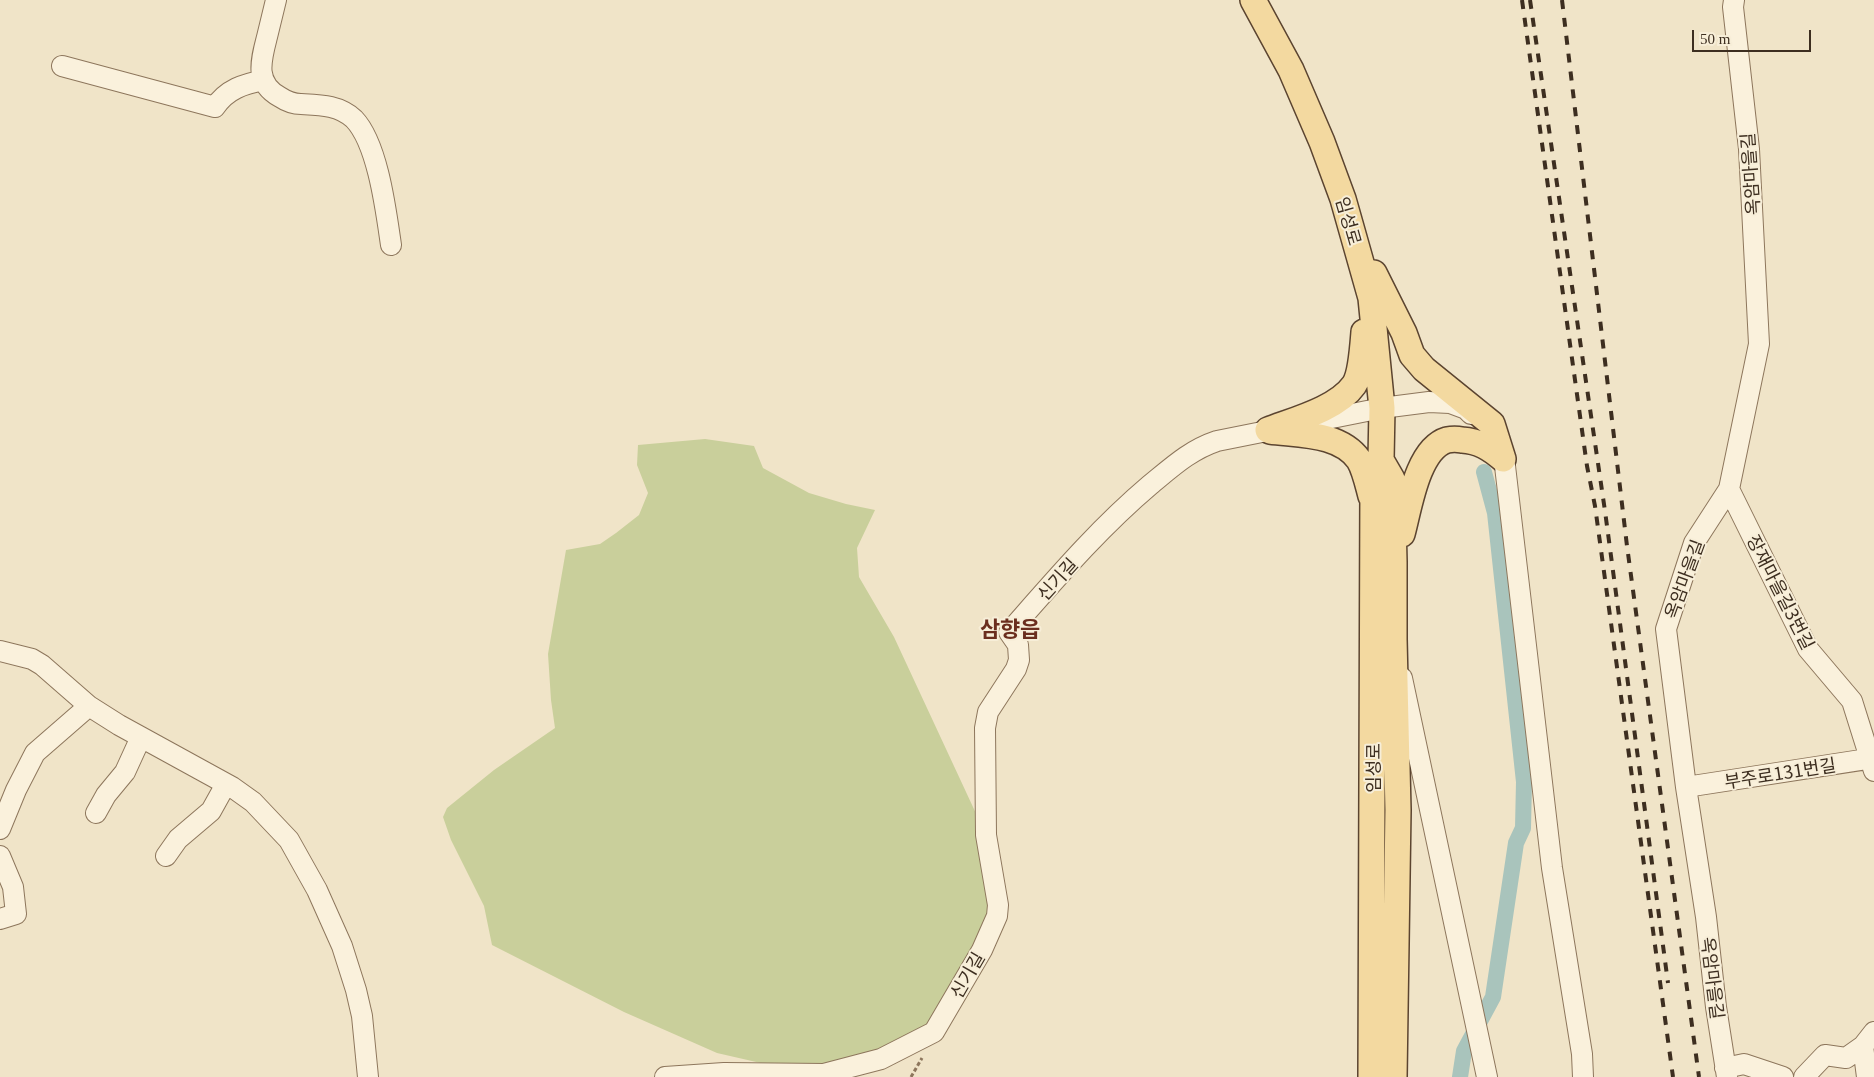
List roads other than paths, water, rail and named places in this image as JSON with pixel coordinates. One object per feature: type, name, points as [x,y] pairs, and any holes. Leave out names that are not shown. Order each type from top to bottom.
[{"type":"main road","points":[[1232,0],[1272,35]]},
{"type":"main road","name":"임성로","points":[[1253,0],[1291,70],[1322,142],[1344,199],[1371,298],[1382,408],[1381,460],[1374,482],[1373,506],[1371,1077]]},
{"type":"main road","points":[[1351,226],[1404,333],[1412,355],[1424,369],[1492,424],[1503,459]]},
{"type":"main road","points":[[1268,430],[1330,406],[1344,396],[1355,384],[1362,355],[1368,289]]},
{"type":"main road","points":[[1268,430],[1329,439],[1348,448],[1359,461],[1373,506]]},
{"type":"main road","points":[[1394,562],[1419,471],[1428,455],[1437,446],[1446,440],[1474,441],[1489,447],[1503,459]]},
{"type":"main road","name":"임성로","points":[[1381,460],[1392,479],[1394,562],[1398,810],[1394,1077]]},
{"type":"street","points":[[276,0],[260,64],[264,80],[273,93],[291,103],[326,105],[344,112],[356,121],[363,131],[380,178],[391,245]]},
{"type":"street","name":"옥암마을길","points":[[1726,1073],[1666,629],[1694,543],[1729,489],[1759,344],[1749,149],[1733,7],[1734,0]]},
{"type":"street","points":[[62,66],[215,107],[224,96],[240,85],[264,80]]},
{"type":"street","name":"신기길","points":[[665,1077],[724,1074],[824,1074],[881,1059],[934,1032],[982,950],[997,916],[998,905],[986,835],[985,728],[988,712],[1016,669],[1019,660],[1018,644],[1009,632],[1045,590],[1106,525],[1184,456],[1201,446],[1217,441],[1382,408],[1430,402],[1450,403],[1466,409],[1490,435],[1503,459]]},
{"type":"street","points":[[1503,459],[1552,868],[1582,1054],[1583,1077]]},
{"type":"street","name":"장재마을길3번길","points":[[1729,489],[1808,649],[1852,701],[1872,763]]},
{"type":"street","name":"임성로","points":[[1394,639],[1487,1077]]},
{"type":"street","points":[[0,651],[37,662],[90,706],[141,737],[226,784],[253,802],[289,840],[317,890],[342,946],[362,1016],[368,1077]]},
{"type":"street","points":[[0,829],[16,790],[35,753],[90,706]]},
{"type":"street","points":[[96,813],[106,795],[125,772],[141,737]]},
{"type":"street","name":"부주로131번길","points":[[1686,787],[1872,763]]},
{"type":"street","points":[[166,856],[178,839],[211,811],[226,784]]},
{"type":"street","points":[[0,856],[13,888],[16,914],[0,920]]},
{"type":"street","points":[[1804,1077],[1824,1055],[1846,1058],[1869,1039]]},
{"type":"street","points":[[1867,1077],[1869,1039]]},
{"type":"street","points":[[1726,1073],[1744,1064],[1783,1077]]},
{"type":"waterway","points":[[1460,1077],[1464,1051],[1493,997],[1516,843],[1523,828],[1524,782],[1495,513],[1484,472]]},
{"type":"railway","points":[[1522,0],[1587,466],[1595,506],[1673,1077]]},
{"type":"railway","points":[[1530,0],[1605,511],[1668,983]]},
{"type":"railway","points":[[1562,0],[1627,546],[1699,1077]]},
{"type":"district","name":"삼향읍","points":[[1010,629]]}]
